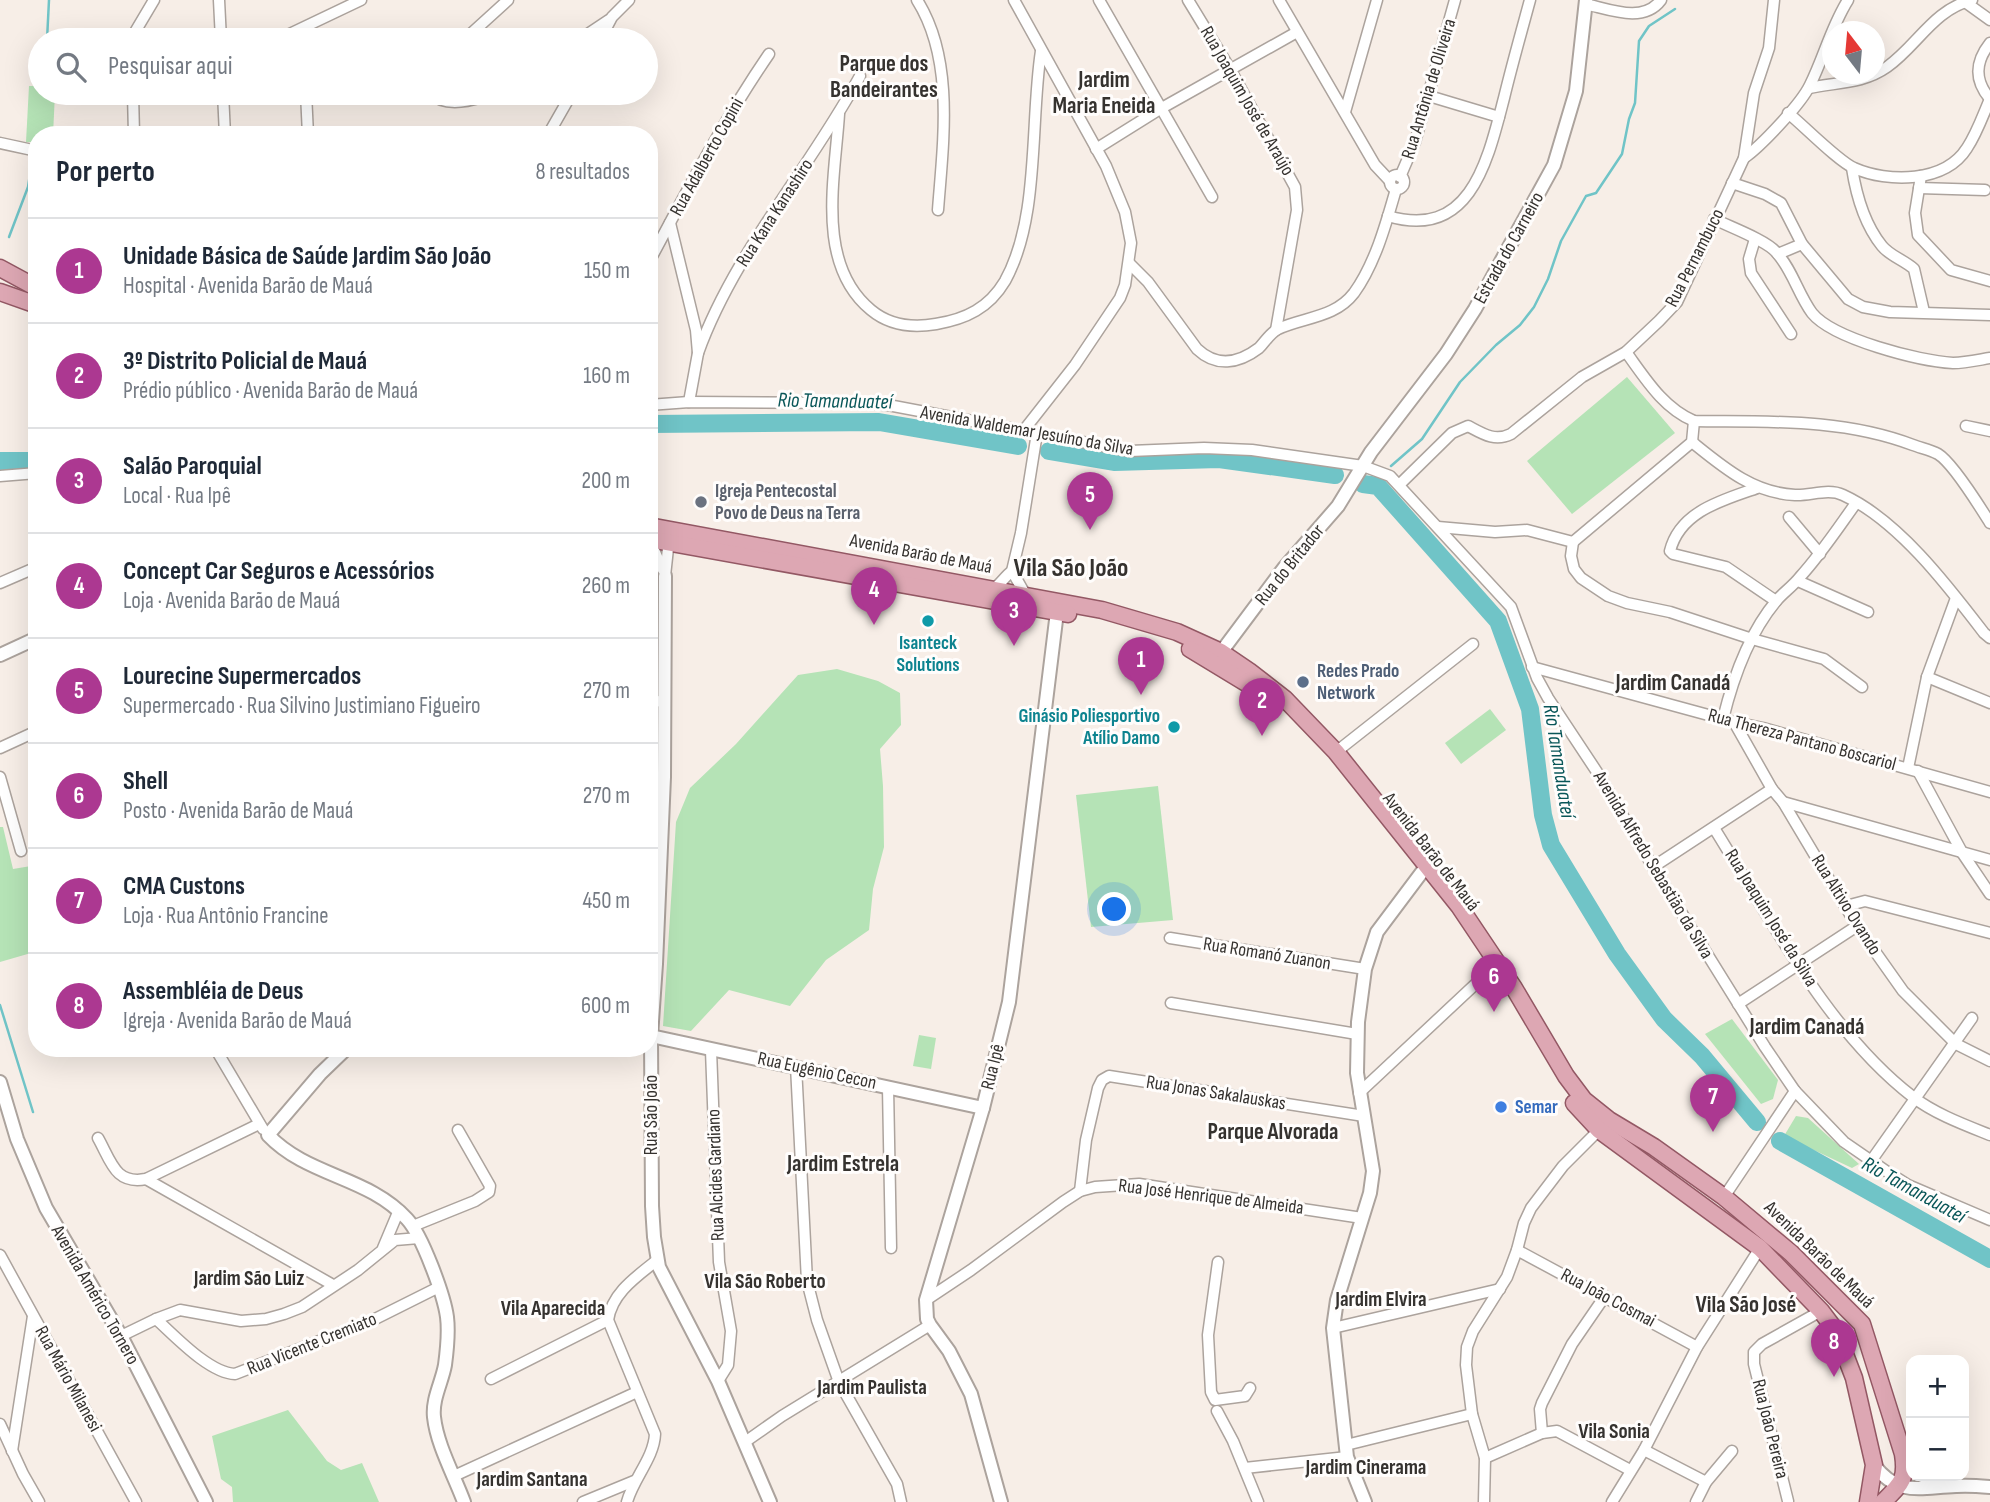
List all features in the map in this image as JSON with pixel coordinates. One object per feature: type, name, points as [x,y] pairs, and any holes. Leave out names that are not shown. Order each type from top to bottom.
[{"type":"main road","points":[[0,268],[28,283]]},
{"type":"main road","points":[[0,292],[28,302]]},
{"type":"main road","name":"Avenida Barão de Mauá","points":[[658,530],[670,536],[1131,627],[1218,657],[1297,724],[1459,906],[1566,1076],[1584,1100],[1609,1120],[1654,1147],[1724,1197],[1791,1253],[1862,1324],[1906,1457]]},
{"type":"main road","name":"Avenida Barão de Mauá","points":[[658,538],[670,536],[1025,594],[1154,624],[1218,657],[1285,699],[1336,752],[1424,869]]},
{"type":"main road","points":[[1057,612],[1102,610]]},
{"type":"main road","name":"Avenida Barão de Mauá","points":[[1495,965],[1563,1087],[1599,1130],[1760,1248],[1821,1311],[1842,1343],[1854,1378],[1874,1465]]},
{"type":"main road","points":[[1644,1164],[1645,1152],[1654,1147]]},
{"type":"main road","points":[[1867,1436],[1881,1457],[1888,1459],[1895,1453],[1893,1437],[1896,1431]]},
{"type":"main road","points":[[1868,1502],[1874,1465]]},
{"type":"main road","points":[[1883,1502],[1898,1486],[1906,1466]]},
{"type":"street","points":[[137,28],[154,0]]},
{"type":"street","points":[[219,0],[220,28]]},
{"type":"street","points":[[311,28],[361,0]]},
{"type":"street","points":[[477,28],[508,0]]},
{"type":"street","points":[[597,28],[612,18],[629,0]]},
{"type":"street","points":[[917,0],[930,25],[943,95],[938,210]]},
{"type":"street","points":[[1014,0],[1096,149],[1125,212],[1131,243],[1125,285],[1111,313],[1075,365],[1024,430]]},
{"type":"street","points":[[1099,0],[1212,197]]},
{"type":"street","name":"Rua Joaquim José de Araújo","points":[[1188,0],[1291,178],[1297,196],[1297,210],[1276,330]]},
{"type":"street","points":[[1129,263],[1149,282],[1197,349],[1205,357],[1222,363],[1234,361],[1258,348],[1276,330],[1334,310],[1345,303],[1362,280],[1388,216],[1393,185],[1375,165],[1279,0]]},
{"type":"street","points":[[1345,112],[1377,0]]},
{"type":"street","name":"Rua Antônia de Oliveira","points":[[1393,185],[1394,176],[1400,177],[1415,142],[1455,0]]},
{"type":"street","points":[[1388,216],[1413,222],[1427,220],[1458,205],[1471,192],[1493,145],[1530,0]]},
{"type":"street","points":[[1585,2],[1629,14],[1650,9],[1661,0]]},
{"type":"street","name":"Rua Pernambuco","points":[[1399,485],[1452,433],[1468,426],[1495,439],[1502,439],[1582,377],[1626,352],[1676,302],[1744,158],[1754,93],[1769,48],[1774,0]]},
{"type":"street","points":[[1744,158],[1763,144],[1809,88],[1839,14],[1848,0]]},
{"type":"street","points":[[1809,88],[1850,83],[1885,68],[1900,57],[1942,13],[1968,1],[1990,20]]},
{"type":"street","name":"Estrada do Carneiro","points":[[1363,466],[1446,354],[1475,309],[1554,165],[1576,91],[1585,2]]},
{"type":"street","points":[[607,28],[612,18]]},
{"type":"street","points":[[1096,149],[1160,109],[1297,32]]},
{"type":"street","points":[[1788,113],[1852,168],[1906,178],[1933,174],[1955,162],[1967,149],[1990,99],[1983,90],[1978,71],[1979,60],[1990,43]]},
{"type":"street","points":[[839,114],[833,222],[837,261],[845,281],[862,302],[892,322],[928,326],[953,321],[988,304],[1005,281],[1021,243],[1028,200],[1041,51]]},
{"type":"street","name":"Rua Adalberto Copini","points":[[658,245],[741,94],[769,54]]},
{"type":"street","name":"Rua Kana Kanashiro","points":[[698,353],[711,316],[728,284],[839,114],[860,76]]},
{"type":"street","points":[[1429,96],[1499,117]]},
{"type":"street","points":[[133,105],[134,126]]},
{"type":"street","points":[[224,105],[225,126]]},
{"type":"street","points":[[307,105],[308,126]]},
{"type":"street","points":[[554,126],[566,105]]},
{"type":"street","points":[[0,142],[28,149]]},
{"type":"street","points":[[1852,168],[1854,185],[1876,236],[1883,247],[1914,269],[1924,312]]},
{"type":"street","points":[[1921,176],[1915,213],[1917,235],[1951,270],[1990,281]]},
{"type":"street","points":[[1732,183],[1765,194],[1780,203],[1802,244],[1848,299],[1863,307],[1891,312],[1990,315]]},
{"type":"street","points":[[1919,188],[1985,190]]},
{"type":"street","points":[[1714,219],[1774,249],[1812,314],[1851,337],[1876,347],[1938,361],[1955,363],[1990,358]]},
{"type":"street","points":[[670,223],[693,316],[698,353],[689,402]]},
{"type":"street","points":[[1755,239],[1749,259],[1751,273],[1791,334]]},
{"type":"street","points":[[1778,254],[1802,244]]},
{"type":"street","points":[[1626,352],[1653,389],[1682,416],[1694,421],[1838,425],[1888,435],[1940,455],[1972,493],[1990,523]]},
{"type":"street","name":"Avenida Waldemar Jesuíno da Silva","points":[[658,404],[689,402],[888,405],[1130,452],[1204,448],[1252,450],[1363,466]]},
{"type":"street","points":[[1573,542],[1692,442],[1694,421]]},
{"type":"street","points":[[1966,426],[1990,431]]},
{"type":"street","points":[[975,597],[994,590],[1001,579],[1012,571],[1037,433]]},
{"type":"street","points":[[1692,442],[1736,476],[1757,488],[1795,495],[1830,492],[1841,494],[1856,503],[1918,553],[1990,638]]},
{"type":"street","name":"Avenida Alfredo Sebastião da Silva","points":[[1363,466],[1390,476],[1510,607],[1532,667],[1548,698],[1597,772],[1738,1004],[1795,1091],[1844,1142],[1871,1161],[1908,1185],[1990,1220]]},
{"type":"street","name":"Rua do Britador","points":[[1218,657],[1284,568],[1338,506],[1363,466]]},
{"type":"street","points":[[0,476],[28,474]]},
{"type":"street","points":[[1757,488],[1696,514],[1682,527],[1670,551],[1673,555],[1726,567],[1776,601]]},
{"type":"street","points":[[1723,719],[1732,682],[1752,639],[1776,601],[1798,581],[1856,503]]},
{"type":"street","points":[[1789,517],[1820,554]]},
{"type":"street","points":[[1438,527],[1495,532],[1527,530],[1573,542]]},
{"type":"street","name":"Rua São João","points":[[658,894],[664,777],[665,576],[670,536]]},
{"type":"street","points":[[1573,542],[1574,569],[1581,578],[1608,596],[1824,659],[1862,687]]},
{"type":"street","name":"Rua São João","points":[[658,556],[665,576]]},
{"type":"street","points":[[0,583],[28,571]]},
{"type":"street","points":[[1012,571],[1025,594]]},
{"type":"street","points":[[1798,581],[1868,612]]},
{"type":"street","points":[[1956,598],[1927,677],[1913,770],[1990,894]]},
{"type":"street","name":"Rua Ipê","points":[[1001,1502],[971,1394],[949,1351],[927,1319],[926,1300],[983,1108],[1009,1002],[1057,612]]},
{"type":"street","points":[[0,655],[28,642]]},
{"type":"street","points":[[1336,752],[1474,644]]},
{"type":"street","name":"Rua Thereza Pantano Boscariol","points":[[1532,667],[1990,792]]},
{"type":"street","points":[[1927,677],[1990,703]]},
{"type":"street","points":[[658,701],[664,702]]},
{"type":"street","name":"Rua Altivo Ovando","points":[[1734,722],[1857,926],[1903,991],[1956,1044],[1990,1060]]},
{"type":"street","points":[[0,748],[28,735]]},
{"type":"street","points":[[0,777],[21,851]]},
{"type":"street","points":[[658,777],[664,777]]},
{"type":"street","points":[[1653,867],[1772,789]]},
{"type":"street","points":[[1783,802],[1990,860]]},
{"type":"street","name":"Rua Joaquim José da Silva","points":[[1714,828],[1843,1030],[1874,1063],[1915,1099],[1990,1135]]},
{"type":"street","points":[[1365,1502],[1347,1451],[1333,1328],[1337,1300],[1370,1193],[1373,1171],[1355,1054],[1365,969],[1377,932],[1424,869]]},
{"type":"street","points":[[1846,906],[1865,901],[1990,933]]},
{"type":"street","points":[[1738,1004],[1857,926]]},
{"type":"street","name":"Rua Romanó Zuanon","points":[[1170,939],[1365,969]]},
{"type":"street","points":[[1359,1093],[1495,965]]},
{"type":"street","points":[[1171,1003],[1357,1034]]},
{"type":"street","points":[[1871,1161],[1956,1044],[1972,1017]]},
{"type":"street","name":"Rua Eugênio Cecon","points":[[658,1032],[711,1049],[983,1108]]},
{"type":"street","name":"Rua Alcides Gardiano","points":[[711,1049],[719,1262],[731,1331],[728,1364],[719,1381]]},
{"type":"street","points":[[220,1057],[259,1124],[290,1155],[361,1186],[399,1210],[416,1232],[439,1287],[447,1316],[447,1350],[434,1404],[434,1418],[464,1502]]},
{"type":"street","points":[[268,1135],[338,1057]]},
{"type":"street","name":"Rua São João","points":[[651,1057],[652,1206],[656,1261],[719,1381],[771,1502]]},
{"type":"street","points":[[796,1066],[807,1281],[817,1320],[839,1382],[897,1484],[901,1502]]},
{"type":"street","name":"Rua Jonas Sakalauskas","points":[[1080,1191],[1086,1140],[1098,1088],[1102,1080],[1109,1076],[1364,1116]]},
{"type":"street","name":"Avenida Américo Tornero","points":[[0,1082],[34,1184],[121,1336],[206,1502]]},
{"type":"street","points":[[888,1087],[891,1248]]},
{"type":"street","points":[[1724,1197],[1795,1091]]},
{"type":"street","points":[[98,1138],[117,1172],[124,1179],[146,1179],[259,1124]]},
{"type":"street","points":[[121,1336],[171,1312],[184,1310],[226,1319],[266,1319],[302,1307],[358,1270],[395,1240],[482,1198],[490,1189],[458,1130]]},
{"type":"street","points":[[1484,1502],[1485,1458],[1472,1414],[1466,1365],[1467,1347],[1473,1331],[1500,1289],[1517,1250],[1524,1223],[1542,1190],[1599,1130]]},
{"type":"street","points":[[146,1179],[334,1285]]},
{"type":"street","name":"Rua José Henrique de Almeida","points":[[926,1300],[1080,1191],[1107,1184],[1139,1184],[1362,1218]]},
{"type":"street","points":[[383,1249],[399,1210]]},
{"type":"street","points":[[1612,1502],[1644,1450],[1697,1347],[1760,1248]]},
{"type":"street","name":"Rua João Cosmai","points":[[1517,1250],[1697,1347]]},
{"type":"street","name":"Rua Mário Milanesi","points":[[0,1255],[136,1502]]},
{"type":"street","points":[[627,1502],[655,1434],[608,1320],[610,1310],[625,1287],[656,1261]]},
{"type":"street","points":[[1218,1262],[1208,1335],[1211,1392],[1215,1399],[1245,1396],[1250,1388]]},
{"type":"street","name":"Rua Vicente Cremiato","points":[[156,1319],[200,1357],[222,1372],[235,1374],[373,1320],[439,1287]]},
{"type":"street","points":[[1333,1328],[1500,1289]]},
{"type":"street","points":[[1542,1433],[1539,1418],[1542,1402],[1572,1344],[1605,1296]]},
{"type":"street","name":"Rua João Pereira","points":[[1788,1501],[1754,1364],[1754,1352],[1762,1344],[1821,1311]]},
{"type":"street","points":[[12,1451],[33,1315]]},
{"type":"street","points":[[491,1379],[608,1320]]},
{"type":"street","points":[[745,1442],[782,1416],[930,1325]]},
{"type":"street","points":[[454,1476],[637,1392]]},
{"type":"street","points":[[1217,1410],[1258,1502]]},
{"type":"street","points":[[1245,1468],[1347,1451],[1472,1414]]},
{"type":"street","points":[[0,1424],[23,1474],[40,1502]]},
{"type":"street","points":[[1485,1458],[1542,1433],[1557,1430],[1630,1470]]},
{"type":"street","points":[[1644,1450],[1706,1482]]},
{"type":"street","points":[[1696,1502],[1706,1482],[1732,1451]]},
{"type":"street","points":[[1874,1465],[1882,1475],[1898,1486],[1911,1489],[1990,1487]]},
{"type":"street","points":[[583,1502],[634,1481]]},
{"type":"street","points":[[1940,1481],[1957,1486]]},
{"type":"green space","points":[[28,105],[54,105],[53,126],[28,126],[26,142]]},
{"type":"green space","points":[[1627,377],[1675,433],[1572,514],[1527,461]]},
{"type":"green space","points":[[837,669],[878,681],[900,693],[901,725],[880,749],[884,847],[873,889],[869,930],[826,960],[790,1006],[729,990],[691,1031],[663,1026],[676,822],[690,788],[736,744],[798,675]]},
{"type":"green space","points":[[1490,709],[1506,730],[1461,764],[1445,743]]},
{"type":"green space","points":[[1158,786],[1173,920],[1091,927],[1076,795]]},
{"type":"green space","points":[[0,827],[3,827],[13,869],[28,866],[28,954],[0,962]]},
{"type":"green space","points":[[1732,1019],[1778,1080],[1773,1099],[1761,1104],[1705,1034]]},
{"type":"green space","points":[[919,1035],[936,1038],[931,1069],[913,1066]]},
{"type":"green space","points":[[1796,1116],[1808,1118],[1859,1164],[1852,1168],[1784,1136]]},
{"type":"green space","points":[[288,1410],[327,1461],[341,1470],[362,1463],[379,1502],[233,1502],[232,1487],[221,1479],[212,1436]]},
{"type":"waterway","points":[[48,28],[49,0]]},
{"type":"waterway","points":[[1391,466],[1422,439],[1460,382],[1520,325],[1534,307],[1548,279],[1561,241],[1586,196],[1596,193],[1622,154],[1635,103],[1639,41],[1649,26],[1675,9]]},
{"type":"waterway","points":[[9,237],[28,187]]},
{"type":"waterway","name":"Rio Tamanduateí","points":[[658,424],[879,422],[1018,446]]},
{"type":"waterway","name":"Rio Tamanduateí","points":[[1049,451],[1114,462],[1219,459],[1335,475]]},
{"type":"waterway","name":"Rio Tamanduateí","points":[[0,461],[28,461]]},
{"type":"waterway","name":"Rio Tamanduateí","points":[[1363,484],[1378,486],[1498,621],[1530,709],[1543,815],[1551,845],[1617,954],[1664,1019],[1702,1056],[1757,1122]]},
{"type":"waterway","points":[[0,1005],[33,1112]]},
{"type":"waterway","name":"Rio Tamanduateí","points":[[1780,1141],[1990,1259]]},
{"type":"place","name":"Igreja Pentecostal Povo de Deus na Terra","points":[[701,502]]},
{"type":"place","name":"Lourecine Supermercados","points":[[1090,530]]},
{"type":"place","name":"Isanteck Solutions","points":[[928,621]]},
{"type":"place","name":"Concept Car Seguros e Acessórios","points":[[874,625]]},
{"type":"place","name":"Salão Paroquial","points":[[1014,646]]},
{"type":"place","name":"Redes Prado Network","points":[[1303,682]]},
{"type":"place","name":"Unidade Básica de Saúde Jardim São João","points":[[1141,695]]},
{"type":"place","name":"Ginásio Poliesportivo Atílio Damo","points":[[1174,727]]},
{"type":"place","name":"3º Distrito Policial de Mauá","points":[[1262,736]]},
{"type":"place","name":"Shell","points":[[1494,1012]]},
{"type":"place","name":"Semar","points":[[1501,1107]]},
{"type":"place","name":"CMA Custons","points":[[1713,1132]]},
{"type":"place","name":"Assembléia de Deus","points":[[1834,1377]]},
{"type":"district","name":"Parque dos Bandeirantes","points":[[884,77]]},
{"type":"district","name":"Jardim Maria Eneida","points":[[1104,93]]},
{"type":"district","name":"Vila São João","points":[[1071,568]]},
{"type":"district","name":"Jardim Canadá","points":[[1673,683]]},
{"type":"district","name":"Jardim Canadá","points":[[1807,1027]]},
{"type":"district","name":"Parque Alvorada","points":[[1273,1132]]},
{"type":"district","name":"Jardim Estrela","points":[[843,1164]]},
{"type":"district","name":"Jardim São Luiz","points":[[249,1278]]},
{"type":"district","name":"Vila São Roberto","points":[[765,1281]]},
{"type":"district","name":"Jardim Elvira","points":[[1381,1299]]},
{"type":"district","name":"Vila São José","points":[[1746,1305]]},
{"type":"district","name":"Vila Aparecida","points":[[553,1308]]},
{"type":"district","name":"Jardim Paulista","points":[[872,1387]]},
{"type":"district","name":"Vila Sonia","points":[[1614,1431]]},
{"type":"district","name":"Jardim Cinerama","points":[[1366,1467]]},
{"type":"district","name":"Jardim Santana","points":[[532,1479]]}]
